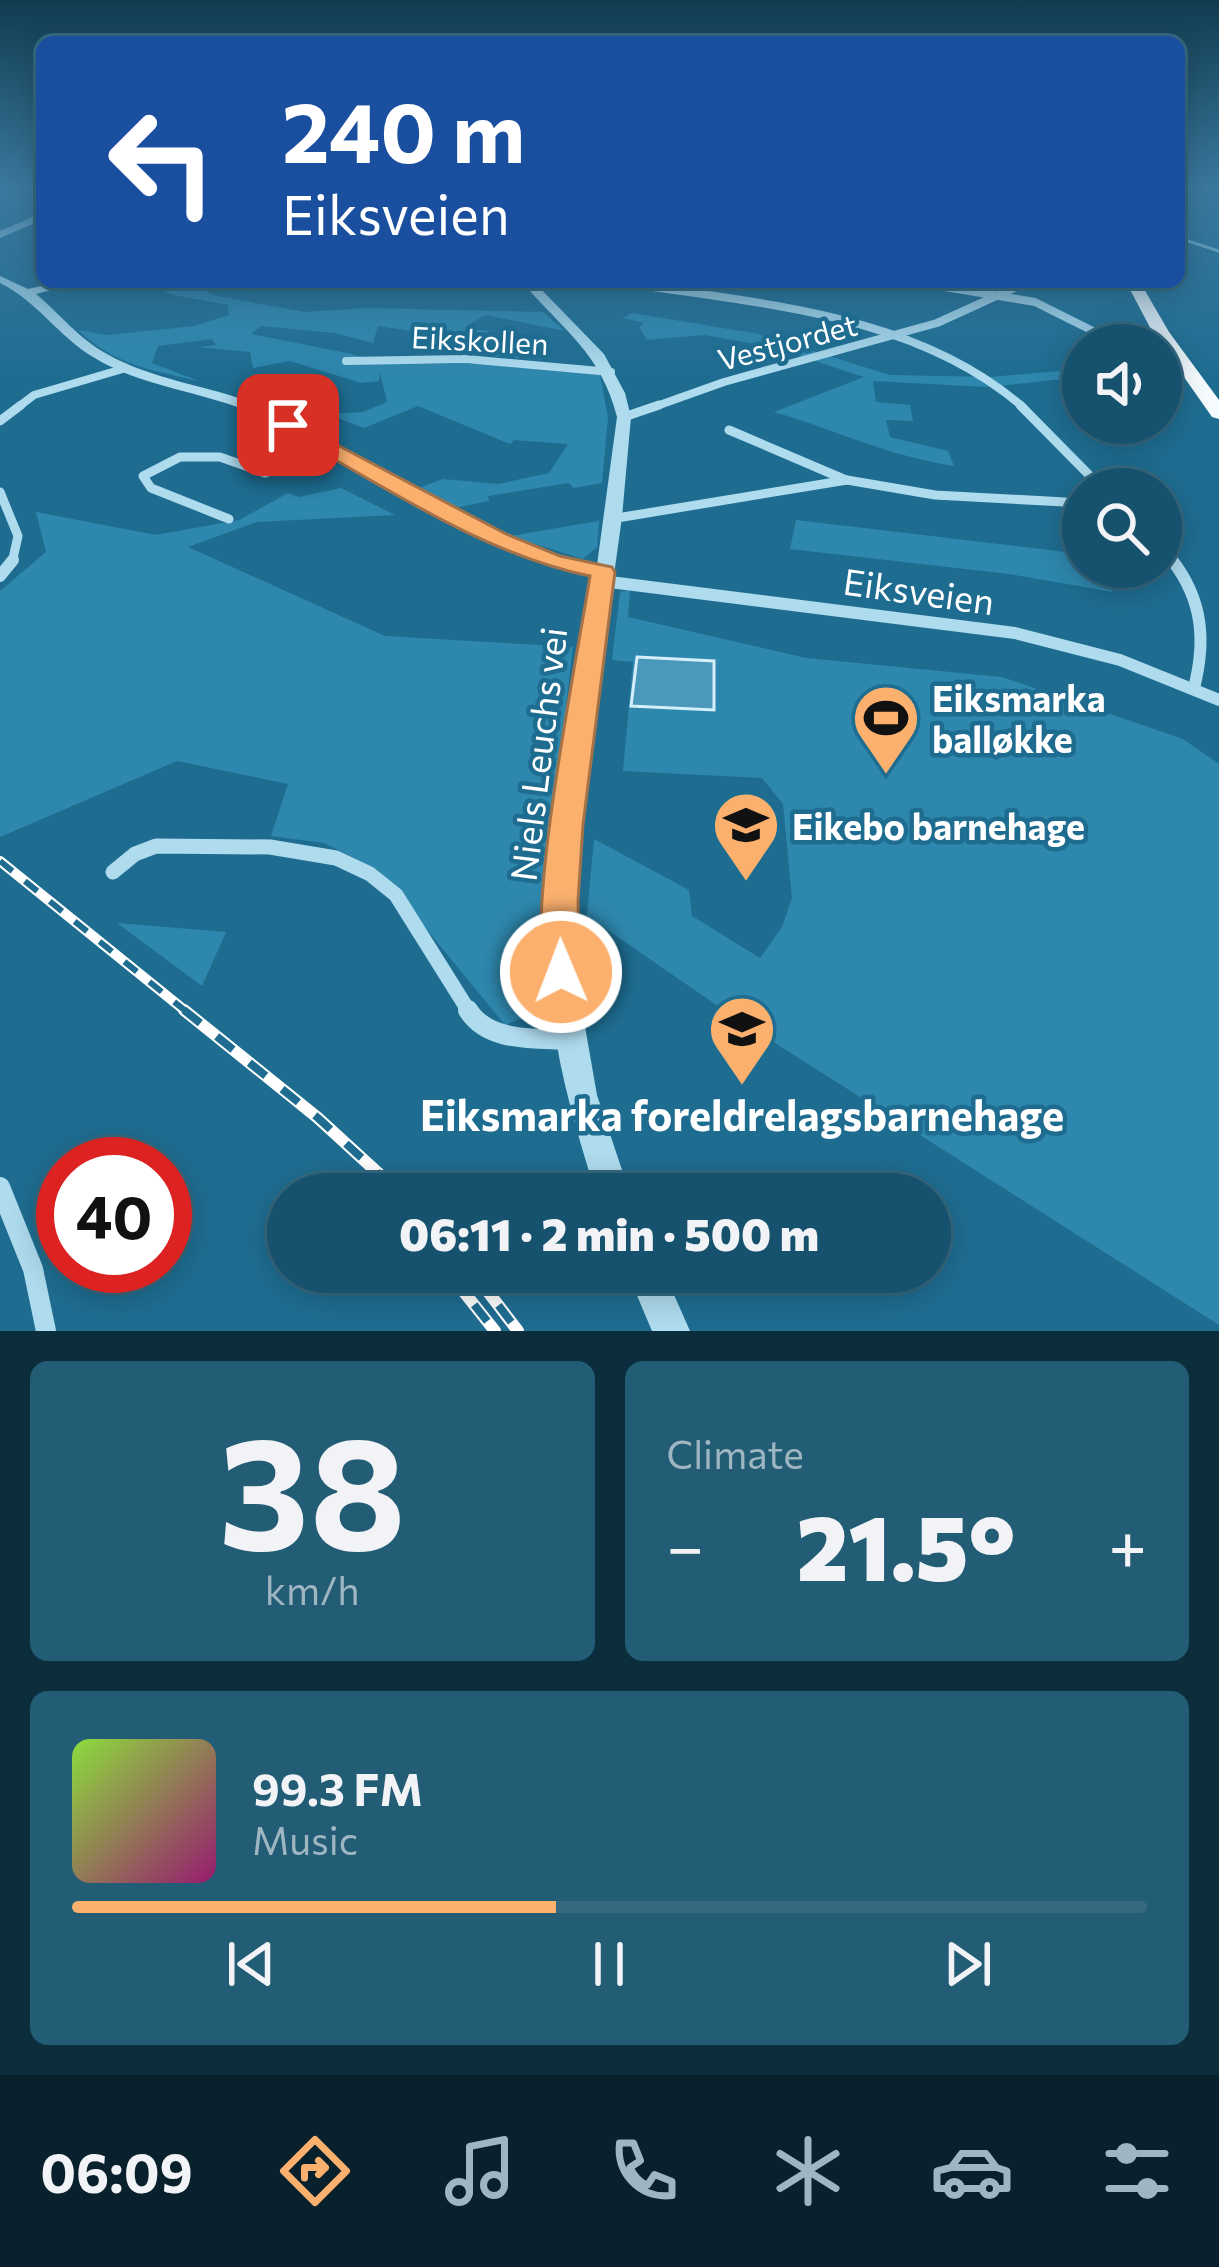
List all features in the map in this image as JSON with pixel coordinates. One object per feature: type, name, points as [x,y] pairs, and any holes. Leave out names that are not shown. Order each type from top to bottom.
[{"type":"main road","points":[[1137,288],[1158,324]]},
{"type":"main road","points":[[1146,288],[1161,324]]},
{"type":"main road","points":[[1182,361],[1219,413]]},
{"type":"street","name":"Eiksveien","points":[[0,279],[32,292],[89,349],[126,368],[250,406],[512,545],[566,565],[602,576],[1015,633],[1081,648],[1219,700]]},
{"type":"street","points":[[32,292],[49,288]]},
{"type":"street","name":"Niels Leuchs vei","points":[[534,288],[586,338],[610,372],[624,417],[560,901],[569,1039],[586,1122],[605,1173]]},
{"type":"street","points":[[657,288],[785,308],[895,337],[955,362],[1004,392],[1082,468]]},
{"type":"street","points":[[960,288],[1066,310],[1086,324]]},
{"type":"street","name":"Vestjordet","points":[[624,417],[774,368],[895,337],[1017,288]]},
{"type":"street","name":"Eikskollen","points":[[346,361],[466,359],[610,372]]},
{"type":"street","points":[[0,421],[34,395],[126,368]]},
{"type":"street","points":[[729,430],[847,480],[935,496],[1062,502]]},
{"type":"street","points":[[229,519],[151,488],[143,476],[180,457],[220,457],[265,473],[334,451]]},
{"type":"street","points":[[610,519],[847,480]]},
{"type":"street","points":[[0,492],[21,540],[19,555],[0,577]]},
{"type":"street","points":[[1182,573],[1200,607],[1201,664],[1194,688]]},
{"type":"street","points":[[113,872],[135,854],[156,846],[270,847],[336,858],[356,866],[396,896],[476,1024],[508,1036],[550,1042],[569,1039]]},
{"type":"street","points":[[0,1187],[33,1269],[46,1331]]},
{"type":"street","points":[[654,1293],[671,1331]]},
{"type":"shaded area","points":[[157,288],[202,288],[212,295],[305,312],[366,308],[543,312],[565,331],[486,315],[469,329],[490,331],[472,342],[545,360],[443,352],[433,334],[378,326],[373,343],[335,333],[261,326],[251,334],[352,354],[378,364],[521,364],[600,375],[608,418],[602,483],[573,488],[569,483],[488,496],[489,501],[454,508],[419,488],[443,479],[498,484],[549,473],[568,444],[514,440],[510,444],[418,406],[364,428],[327,414],[363,412],[387,402],[380,372],[379,381],[361,383],[290,361],[253,368],[250,352],[198,347],[216,345],[212,339],[158,346],[152,363],[199,381],[119,358],[78,330],[108,335],[194,326],[229,315],[228,305]]},
{"type":"shaded area","points":[[632,313],[759,334],[890,375],[990,377],[1062,371],[1062,379],[987,387],[873,381],[876,402],[910,405],[913,421],[886,420],[890,437],[948,451],[954,466],[883,449],[774,412],[864,377],[772,347],[704,335],[647,340],[639,327],[644,323],[623,318]]},
{"type":"shaded area","points":[[341,488],[395,515],[257,522],[188,547],[385,636],[573,647],[545,886],[542,1010],[505,1025],[378,870],[324,843],[271,836],[288,784],[177,761],[0,837],[0,591],[46,552],[36,512],[156,535],[239,520],[288,493],[299,497]]},
{"type":"shaded area","points":[[796,520],[1062,552],[1062,583],[1009,574],[790,549]]},
{"type":"shaded area","points":[[599,521],[597,547],[583,559],[510,536]]},
{"type":"shaded area","points":[[630,590],[628,617],[806,658],[1002,677],[1183,739],[1219,764],[1219,1325],[734,1017],[587,916],[594,839],[689,890],[692,916],[760,958],[782,927],[792,898],[783,804],[762,778],[623,771],[633,662],[612,660],[620,592]]},
{"type":"shaded area","points":[[117,923],[226,932],[202,986]]},
{"type":"building","points":[[637,657],[714,661],[714,710],[631,706]]},
{"type":"railway","points":[[0,861],[188,1013]]},
{"type":"railway","points":[[184,1010],[378,1173]]},
{"type":"railway","points":[[465,1293],[495,1331]]},
{"type":"railway","points":[[489,1293],[518,1331]]},
{"type":"place","name":"Eiksmarka balløkke","points":[[886,777]]},
{"type":"place","name":"Eikebo barnehage","points":[[746,884]]},
{"type":"place","name":"Eiksmarka foreldrelagsbarnehage","points":[[742,1088]]},
{"type":"route","points":[[288,425],[498,539],[553,561],[603,572],[567,825],[560,901],[561,972]]}]
